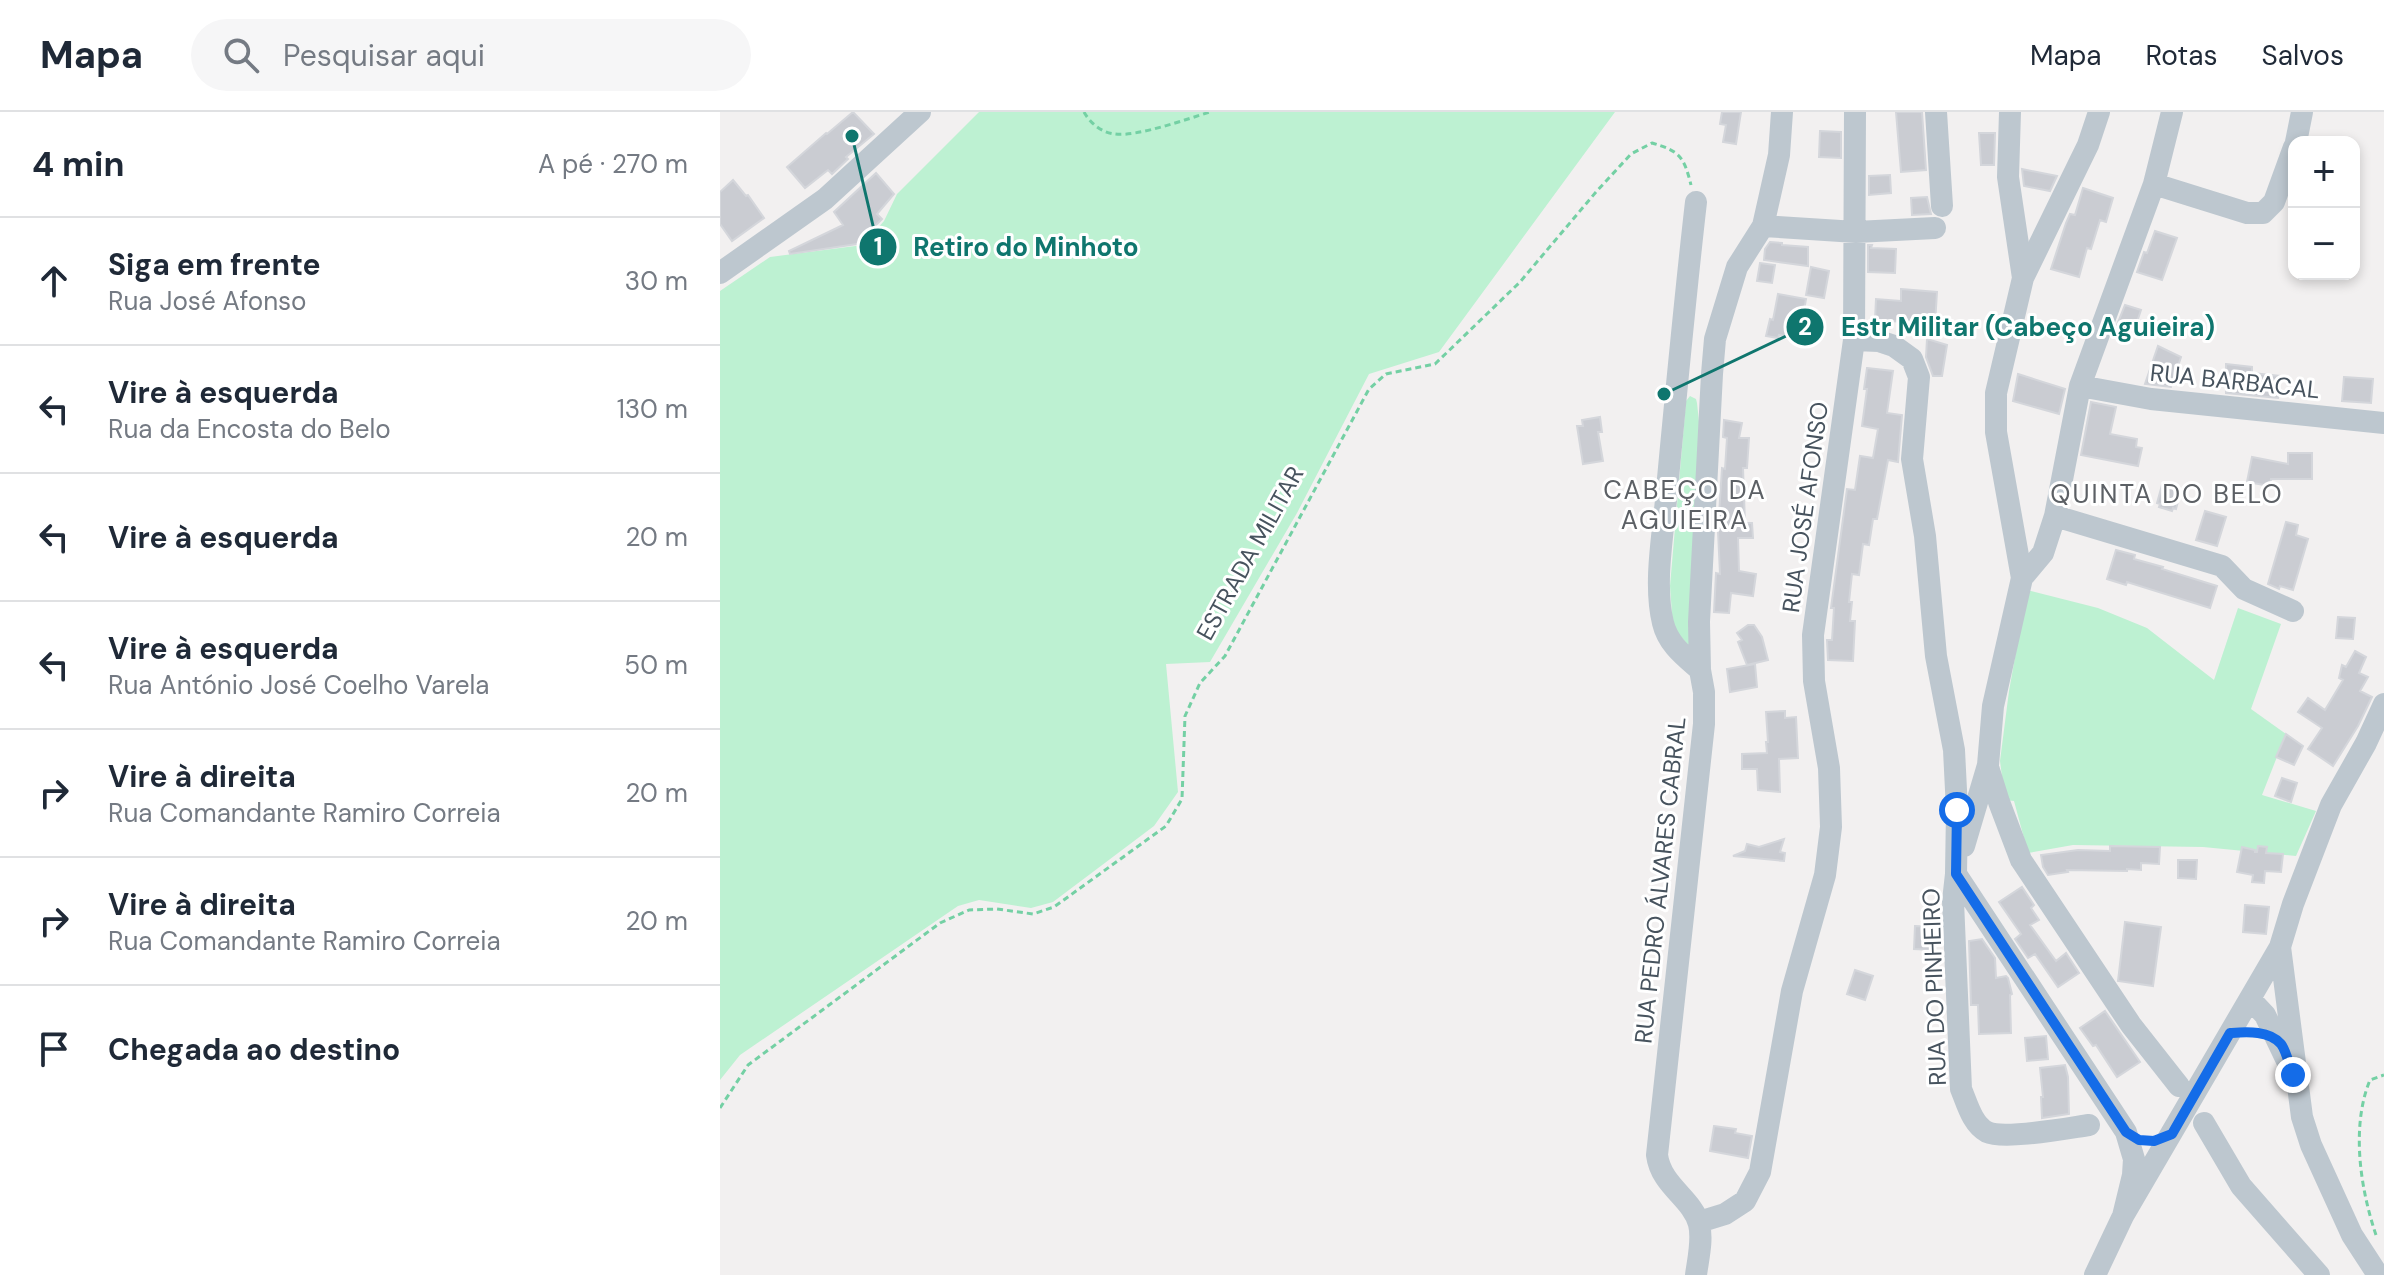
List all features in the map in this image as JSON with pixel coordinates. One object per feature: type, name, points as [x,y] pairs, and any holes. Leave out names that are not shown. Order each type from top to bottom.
[{"type":"street","points":[[722,270],[825,199],[920,112]]},
{"type":"street","name":"RUA PEDRO ÁLVARES CABRAL","points":[[1699,1222],[1661,1172],[1657,1155],[1704,724],[1699,622],[1712,374],[1715,339],[1737,267],[1763,226],[1779,155],[1782,112]]},
{"type":"street","name":"RUA JOSÉ AFONSO","points":[[1699,1222],[1725,1214],[1745,1201],[1760,1172],[1792,991],[1825,875],[1831,827],[1829,768],[1814,681],[1813,635],[1854,340],[1855,112]]},
{"type":"street","points":[[1936,112],[1942,206]]},
{"type":"street","points":[[2010,112],[2008,177],[2023,278]]},
{"type":"street","points":[[1956,874],[1988,765],[1993,706],[2022,578],[1996,432],[1996,393],[2023,278],[2088,145],[2099,112]]},
{"type":"street","points":[[2297,136],[2302,112]]},
{"type":"street","points":[[2022,578],[2043,553],[2055,516],[2080,386],[2154,184],[2171,113]]},
{"type":"street","points":[[2154,184],[2247,213],[2263,213],[2274,202],[2288,163]]},
{"type":"street","points":[[1696,202],[1660,566],[1660,594],[1662,621],[1667,635],[1676,649],[1700,670]]},
{"type":"street","points":[[1763,226],[1856,232],[1935,228]]},
{"type":"street","points":[[1854,340],[1879,341],[1894,346],[1912,359],[1919,377],[1912,459],[1925,536],[1936,656],[1954,750],[1956,874],[2138,1149],[2123,1216],[2095,1275]]},
{"type":"street","points":[[1678,372],[1712,374]]},
{"type":"street","name":"RUA BARBACAL","points":[[2080,386],[2151,399],[2384,423]]},
{"type":"street","points":[[2055,516],[2222,566],[2244,589],[2293,611]]},
{"type":"street","points":[[2138,1149],[2172,1134],[2280,947],[2331,805],[2384,704]]},
{"type":"street","points":[[1988,765],[2021,860],[2131,1025],[2179,1086]]},
{"type":"street","name":"RUA DO PINHEIRO","points":[[1956,874],[1953,901],[1961,1089],[1972,1116],[1987,1132],[2005,1135],[2089,1125]]},
{"type":"street","points":[[2280,947],[2302,1117],[2311,1145],[2352,1235],[2378,1275]]},
{"type":"street","points":[[2252,995],[2275,999],[2289,1013]]},
{"type":"street","points":[[2252,995],[2281,1045],[2297,1087]]},
{"type":"street","points":[[2230,1033],[2265,1035],[2281,1045]]},
{"type":"street","points":[[2204,1123],[2241,1186],[2319,1275]]},
{"type":"street","points":[[1696,1275],[1699,1222]]},
{"type":"path","points":[[1084,112],[1102,130],[1116,135],[1210,112]]},
{"type":"path","name":"ESTRADA MILITAR","points":[[720,1108],[748,1065],[940,923],[969,910],[997,909],[1033,914],[1054,907],[1166,826],[1182,799],[1185,716],[1200,683],[1225,656],[1369,389],[1386,374],[1435,364],[1520,282],[1631,154],[1652,143],[1673,149],[1687,166],[1696,202]]},
{"type":"path","points":[[2377,1239],[2359,1144],[2363,1098],[2370,1080],[2384,1075]]},
{"type":"green space","points":[[979,112],[1615,112],[1439,352],[1369,374],[1297,513],[1210,662],[1166,664],[1178,792],[1154,826],[1053,902],[1031,908],[979,900],[958,906],[740,1055],[720,1080],[720,291],[770,257],[863,245],[884,221],[897,194]]},
{"type":"green space","points":[[1690,396],[1696,399],[1700,431],[1690,647],[1673,628],[1670,586],[1686,401]]},
{"type":"green space","points":[[2027,590],[2098,608],[2147,628],[2214,680],[2238,608],[2281,624],[2251,709],[2286,734],[2262,795],[2316,811],[2296,856],[2203,847],[2073,845],[2028,853],[2014,801],[2005,800],[2000,761]]},
{"type":"building","points":[[853,112],[874,134],[846,157],[848,159],[832,174],[828,170],[805,188],[787,167]]},
{"type":"building","points":[[1722,112],[1741,112],[1736,144],[1723,142],[1726,125],[1720,124]]},
{"type":"building","points":[[1896,112],[1922,112],[1926,170],[1901,172]]},
{"type":"building","points":[[1820,131],[1841,132],[1841,158],[1819,157]]},
{"type":"building","points":[[1979,133],[1995,133],[1994,165],[1981,165]]},
{"type":"building","points":[[2022,169],[2057,176],[2050,191],[2024,186]]},
{"type":"building","points":[[876,173],[894,194],[877,214],[882,219],[857,244],[790,254],[789,251],[843,225],[834,212]]},
{"type":"building","points":[[1890,175],[1891,193],[1869,195],[1869,176]]},
{"type":"building","points":[[733,180],[764,218],[732,241],[720,224],[720,192]]},
{"type":"building","points":[[2083,188],[2113,198],[2106,222],[2100,220],[2091,249],[2087,248],[2079,277],[2051,269],[2066,223],[2070,214],[2075,215]]},
{"type":"building","points":[[1927,197],[1931,214],[1912,215],[1911,198]]},
{"type":"building","points":[[2155,231],[2177,238],[2162,280],[2137,272]]},
{"type":"building","points":[[1770,242],[1808,247],[1808,266],[1764,260],[1765,249]]},
{"type":"building","points":[[1868,245],[1872,245],[1871,248],[1896,249],[1895,273],[1868,272]]},
{"type":"building","points":[[1760,263],[1775,265],[1772,283],[1757,281]]},
{"type":"building","points":[[1811,267],[1829,271],[1824,298],[1806,295]]},
{"type":"building","points":[[1901,289],[1937,292],[1935,324],[1875,320],[1876,299],[1901,301]]},
{"type":"building","points":[[1778,294],[1806,299],[1799,339],[1766,336]]},
{"type":"building","points":[[2125,305],[2141,310],[2134,331],[2117,325]]},
{"type":"building","points":[[1927,339],[1947,345],[1942,376],[1933,376],[1926,357]]},
{"type":"building","points":[[2158,346],[2181,357],[2171,387],[2145,384]]},
{"type":"building","points":[[2226,364],[2252,367],[2252,373],[2280,376],[2278,398],[2226,393]]},
{"type":"building","points":[[1867,368],[1893,371],[1887,413],[1902,415],[1898,462],[1888,460],[1869,545],[1863,544],[1859,575],[1852,574],[1849,602],[1852,602],[1850,621],[1855,621],[1853,661],[1828,660],[1827,640],[1832,640],[1834,608],[1831,608],[1847,489],[1855,490],[1860,456],[1873,458],[1878,429],[1862,426]]},
{"type":"building","points":[[2018,374],[2065,389],[2059,414],[2013,401]]},
{"type":"building","points":[[2344,377],[2373,379],[2371,403],[2342,401]]},
{"type":"building","points":[[2091,402],[2116,407],[2110,434],[2137,439],[2136,447],[2142,448],[2138,466],[2081,455]]},
{"type":"building","points":[[1600,417],[1602,432],[1598,432],[1603,461],[1583,464],[1577,426],[1583,426],[1582,420]]},
{"type":"building","points":[[1724,420],[1742,423],[1739,438],[1749,438],[1747,468],[1743,468],[1745,523],[1752,523],[1753,538],[1738,538],[1739,571],[1756,574],[1753,596],[1731,593],[1729,613],[1714,612],[1716,573],[1720,574],[1718,531],[1727,438],[1723,437]]},
{"type":"building","points":[[2288,453],[2312,453],[2312,479],[2271,479],[2270,486],[2247,482],[2252,457],[2288,464]]},
{"type":"building","points":[[2162,485],[2181,490],[2176,509],[2172,511],[2159,507],[2157,503]]},
{"type":"building","points":[[2205,511],[2226,517],[2217,546],[2196,540]]},
{"type":"building","points":[[2286,522],[2298,525],[2296,535],[2308,539],[2293,590],[2268,584]]},
{"type":"building","points":[[2116,550],[2135,555],[2134,559],[2162,569],[2217,586],[2210,608],[2127,582],[2126,585],[2107,579]]},
{"type":"building","points":[[2338,617],[2355,618],[2353,639],[2336,638]]},
{"type":"building","points":[[1748,625],[1754,625],[1762,637],[1768,660],[1747,665],[1738,642],[1742,640],[1737,633]]},
{"type":"building","points":[[2355,651],[2366,657],[2359,673],[2368,677],[2360,691],[2372,697],[2333,766],[2308,749],[2322,728],[2298,712],[2308,698],[2325,710],[2343,680],[2339,678],[2342,665],[2346,667]]},
{"type":"building","points":[[1755,664],[1757,687],[1730,692],[1727,669]]},
{"type":"building","points":[[1785,711],[1785,718],[1796,717],[1798,758],[1779,759],[1780,792],[1758,790],[1757,769],[1742,769],[1742,754],[1767,753],[1766,712]]},
{"type":"building","points":[[2286,734],[2303,746],[2294,765],[2276,757]]},
{"type":"building","points":[[2282,778],[2297,783],[2291,802],[2275,796]]},
{"type":"building","points":[[1784,839],[1780,852],[1785,853],[1784,861],[1733,856],[1745,851],[1747,844],[1759,847]]},
{"type":"building","points":[[2110,846],[2160,847],[2159,864],[2141,863],[2141,870],[2067,870],[2048,875],[2043,867],[2041,855],[2078,850],[2110,851]]},
{"type":"building","points":[[2258,846],[2267,847],[2266,853],[2283,854],[2281,872],[2265,871],[2264,883],[2252,882],[2253,875],[2237,872],[2242,847],[2257,852]]},
{"type":"building","points":[[2178,860],[2197,860],[2196,879],[2178,878]]},
{"type":"building","points":[[2022,887],[2034,905],[2031,908],[2039,920],[2030,925],[2056,961],[2066,953],[2079,973],[2058,987],[2035,954],[2028,958],[2015,939],[2021,934],[1999,902]]},
{"type":"building","points":[[2245,905],[2269,907],[2266,934],[2243,932]]},
{"type":"building","points":[[2125,922],[2161,927],[2153,986],[2118,981]]},
{"type":"building","points":[[1915,926],[1935,927],[1934,950],[1914,949]]},
{"type":"building","points":[[1982,939],[1995,958],[1996,978],[2008,978],[2012,994],[2011,1033],[1979,1034],[1978,1005],[1971,1005],[1969,941]]},
{"type":"building","points":[[1855,970],[1873,976],[1865,1000],[1847,994]]},
{"type":"building","points":[[2105,1011],[2140,1062],[2117,1077],[2096,1045],[2093,1046],[2080,1028]]},
{"type":"building","points":[[2046,1036],[2048,1059],[2027,1061],[2025,1038]]},
{"type":"building","points":[[2065,1065],[2069,1114],[2042,1118],[2040,1068]]},
{"type":"building","points":[[1714,1126],[1736,1129],[1735,1133],[1752,1136],[1748,1158],[1710,1151]]},
{"type":"place","name":"Retiro do Minhoto","points":[[852,136]]},
{"type":"place","name":"Estr Militar (Cabeço Aguieira)","points":[[1664,394]]},
{"type":"district","name":"QUINTA DO BELO","points":[[2167,494]]},
{"type":"district","name":"CABEÇO DA AGUIEIRA","points":[[1685,505]]},
{"type":"route","points":[[1957,810],[1956,874],[2126,1132],[2139,1140],[2154,1141],[2172,1134],[2230,1033],[2249,1032],[2275,1040],[2281,1045],[2293,1075]]}]
